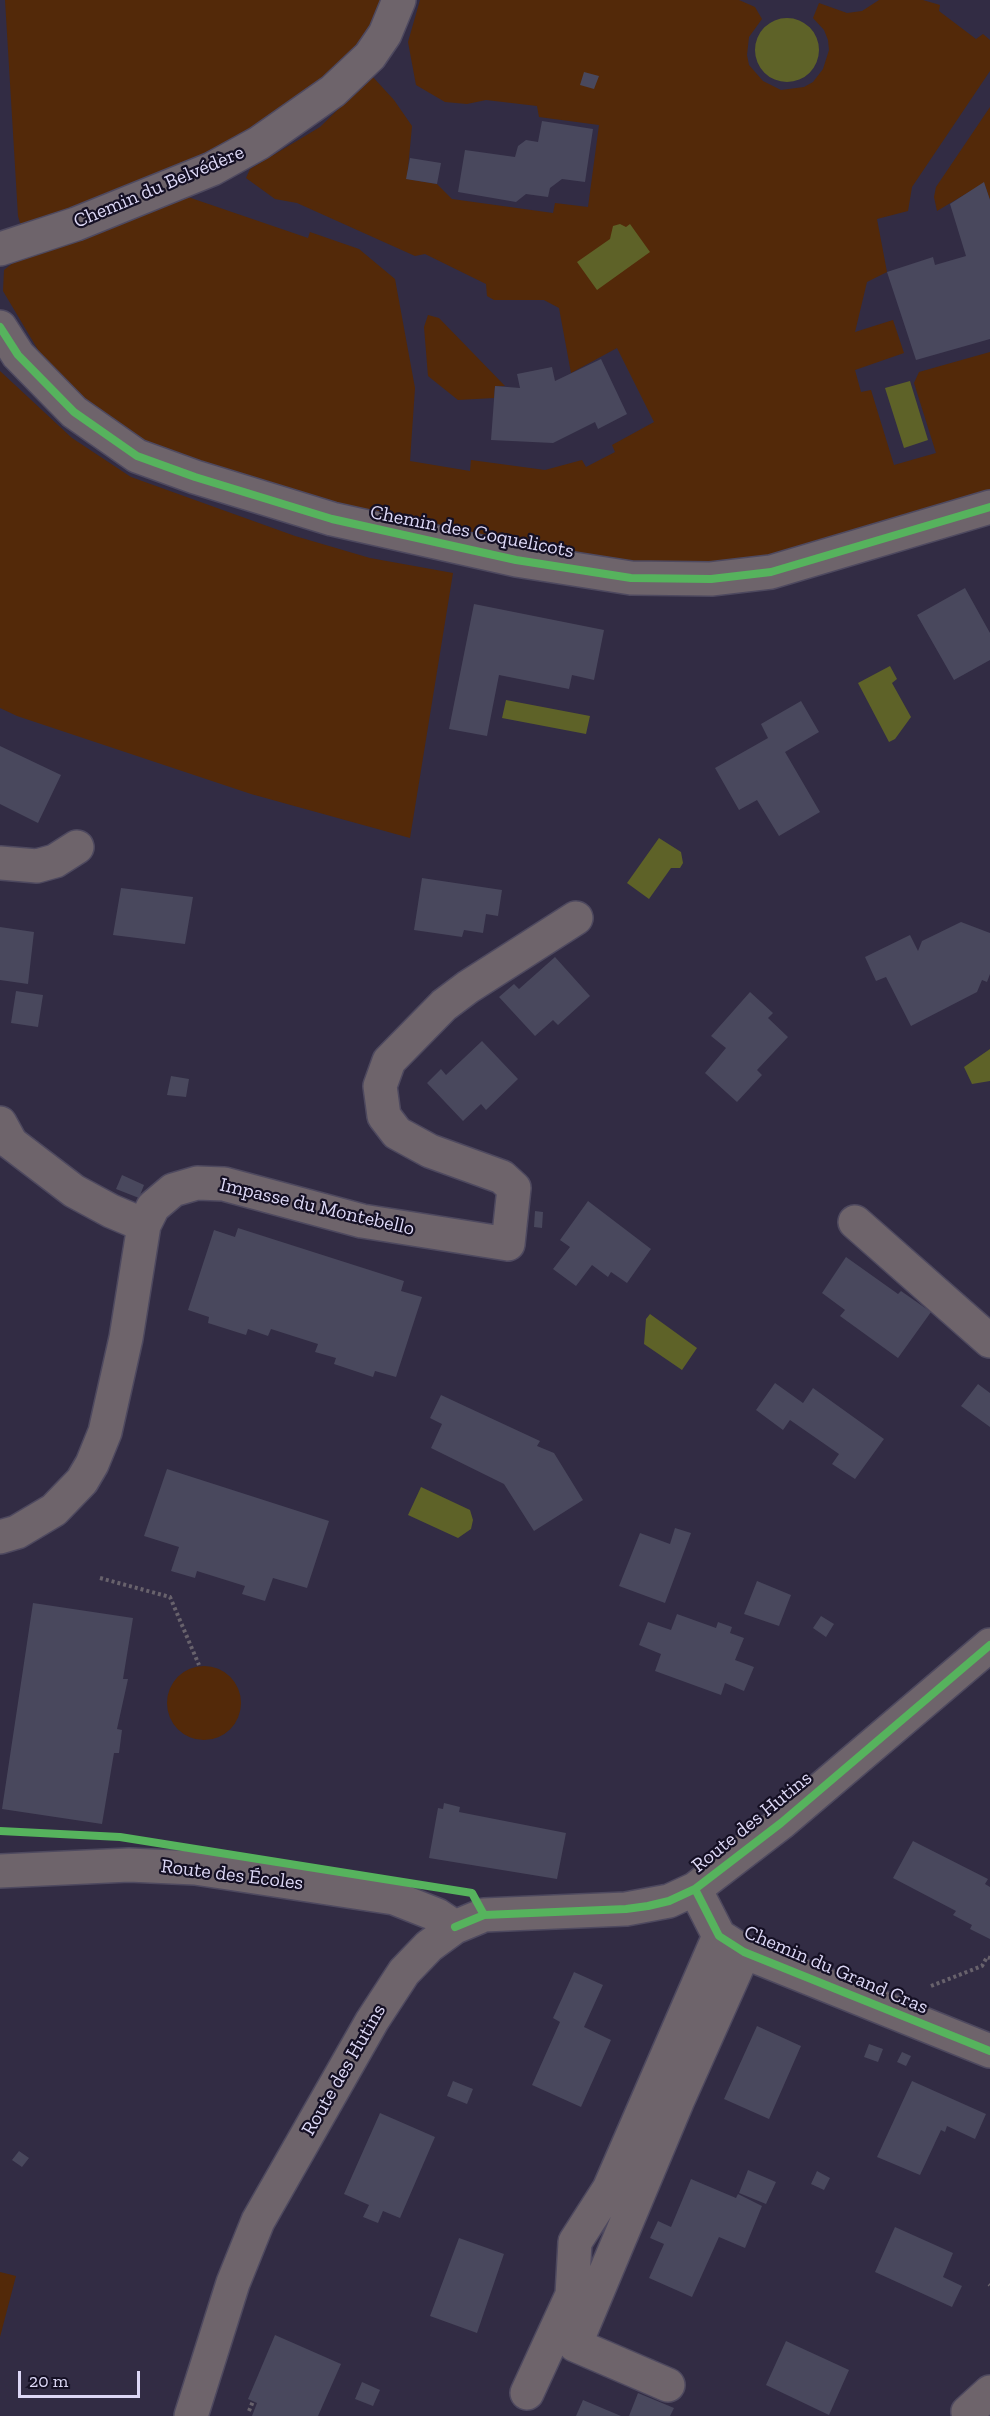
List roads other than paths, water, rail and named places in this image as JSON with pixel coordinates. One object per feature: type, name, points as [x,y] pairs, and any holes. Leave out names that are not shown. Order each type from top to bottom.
[{"type":"street","name":"Chemin du Belvédère","points":[[0,249],[76,224],[212,169],[259,143],[333,91],[370,56],[385,34],[399,0]]},
{"type":"street","name":"Chemin des Coquelicots","points":[[0,327],[18,355],[74,412],[137,456],[195,477],[332,519],[516,560],[631,578],[711,579],[771,572],[990,507]]},
{"type":"street","points":[[0,863],[37,866],[55,861],[76,847]]},
{"type":"street","name":"Impasse du Montebello","points":[[0,1537],[24,1529],[54,1510],[82,1481],[100,1448],[126,1338],[144,1225],[153,1207],[173,1190],[185,1185],[210,1183],[238,1187],[362,1221],[508,1244],[514,1188],[502,1177],[430,1151],[397,1133],[384,1116],[380,1086],[389,1061],[444,1005],[468,987],[576,918]]},
{"type":"street","points":[[0,1123],[11,1143],[74,1191],[144,1225]]},
{"type":"street","points":[[855,1222],[990,1341]]},
{"type":"street","name":"Route des Hutins","points":[[192,2416],[233,2283],[258,2221],[372,2020],[405,1972],[429,1946],[455,1927],[484,1915],[626,1909],[669,1901],[695,1889],[781,1823],[990,1645]]},
{"type":"street","name":"Route des Écoles","points":[[0,1871],[129,1864],[195,1868],[394,1898],[437,1915],[455,1927]]},
{"type":"street","name":"Chemin du Grand Cras","points":[[695,1889],[732,1944],[990,2051]]},
{"type":"street","points":[[668,2385],[575,2345],[677,2102],[732,1944]]},
{"type":"street","points":[[527,2393],[572,2295],[575,2242],[609,2189],[732,1944]]},
{"type":"street","points":[[969,2416],[968,2412],[990,2392]]}]
